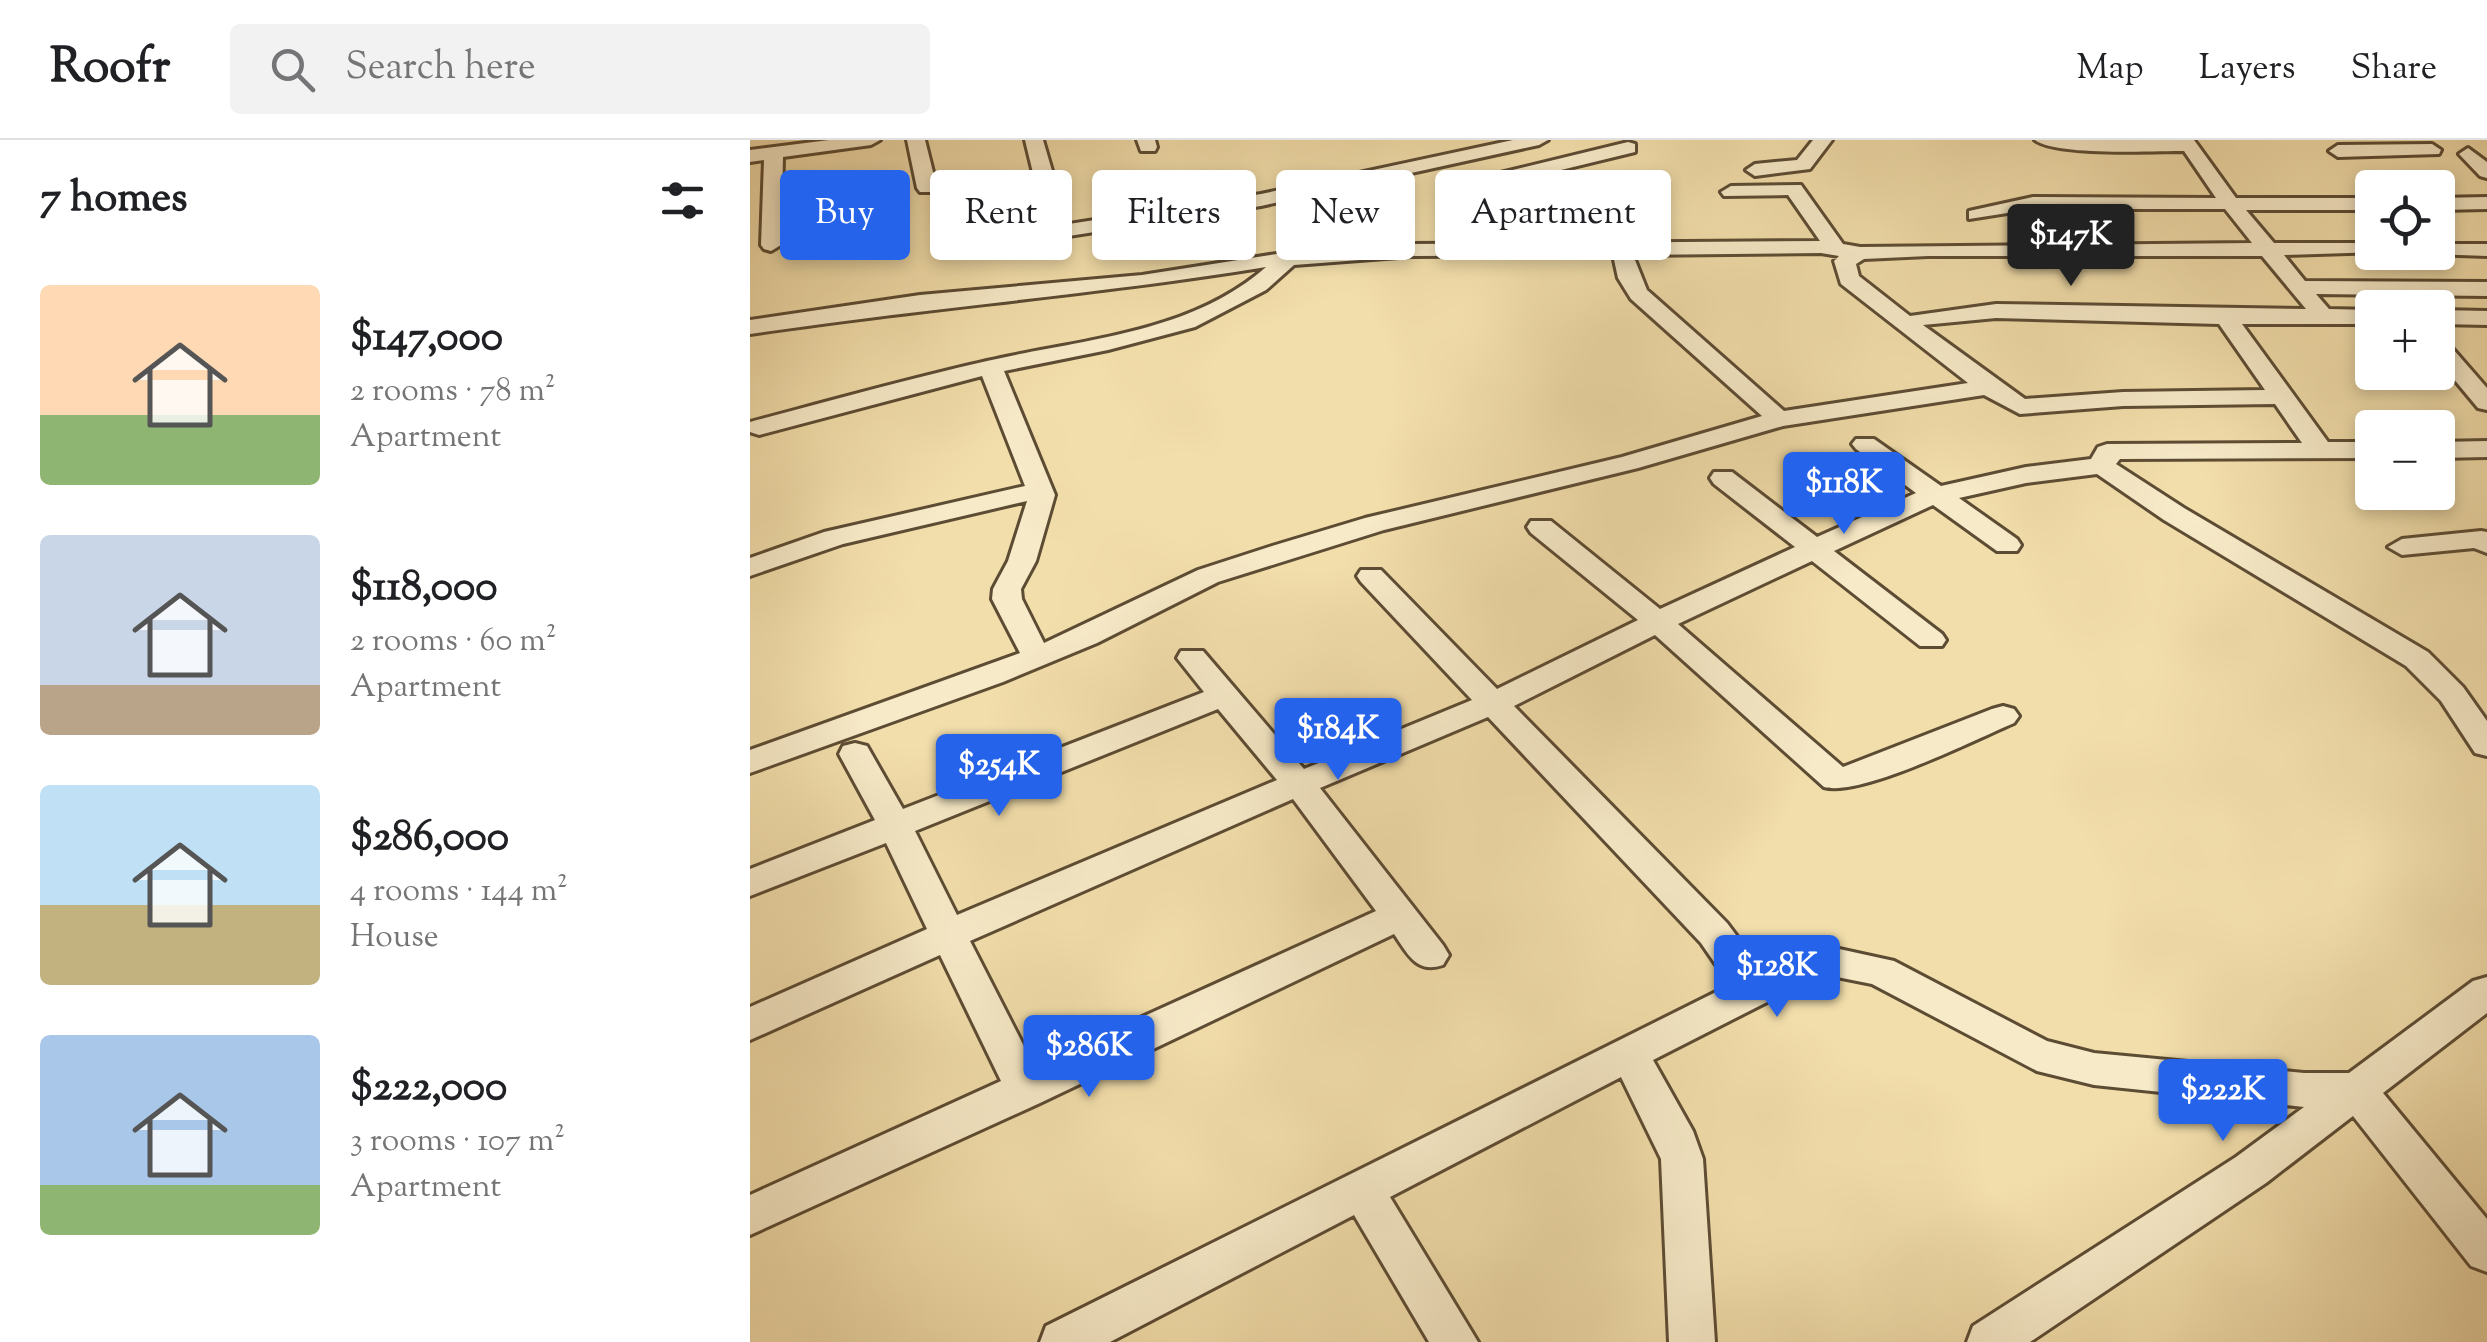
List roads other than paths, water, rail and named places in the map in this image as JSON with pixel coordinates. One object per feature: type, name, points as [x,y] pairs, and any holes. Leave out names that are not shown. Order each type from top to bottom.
[{"type":"street","points":[[750,156],[871,140]]},
{"type":"street","points":[[916,140],[926,188]]},
{"type":"street","points":[[1034,140],[1042,170]]},
{"type":"street","points":[[1072,229],[1261,200],[1539,140]]},
{"type":"street","points":[[1823,140],[1802,165],[1731,182],[1794,189],[1848,250]]},
{"type":"street","points":[[2044,140],[2091,145],[2188,143],[2229,202],[2324,316]]},
{"type":"street","points":[[1529,170],[1626,144],[1640,170]]},
{"type":"street","points":[[2332,145],[2432,150]]},
{"type":"street","points":[[2332,145],[2355,170]]},
{"type":"street","points":[[771,245],[774,153]]},
{"type":"street","points":[[2468,154],[2487,172]]},
{"type":"street","points":[[1976,216],[2033,203],[2355,204]]},
{"type":"street","points":[[2455,204],[2487,204]]},
{"type":"street","points":[[1671,248],[2355,249]]},
{"type":"street","points":[[1848,250],[1845,261],[1849,279],[1988,388],[2026,408],[2123,400],[2284,396]]},
{"type":"street","points":[[2455,250],[2487,250]]},
{"type":"street","points":[[750,326],[920,302],[1142,281],[1276,260]]},
{"type":"street","points":[[759,427],[1192,320],[1234,303],[1287,260]]},
{"type":"street","points":[[1624,260],[1639,294],[1772,412]]},
{"type":"street","points":[[2301,287],[2487,289]]},
{"type":"street","points":[[1920,319],[1996,311],[2355,316]]},
{"type":"street","points":[[2226,317],[2320,450]]},
{"type":"street","points":[[2455,317],[2487,318]]},
{"type":"street","points":[[2455,367],[2487,367]]},
{"type":"street","points":[[2455,367],[2487,403]]},
{"type":"street","points":[[991,368],[1041,490],[1022,561],[1006,589],[1030,646]]},
{"type":"street","points":[[750,762],[1086,637],[1208,576],[1374,524],[1664,454],[1780,419],[1988,388]]},
{"type":"street","points":[[1865,444],[2007,545]]},
{"type":"street","points":[[2455,450],[2487,449]]},
{"type":"street","points":[[2102,466],[2107,452],[2120,450],[2355,450]]},
{"type":"street","points":[[750,1024],[948,935],[1496,702],[1658,622],[1934,496],[2026,475],[2102,466],[2417,659],[2452,694],[2487,745]]},
{"type":"street","points":[[1723,478],[1931,640]]},
{"type":"street","points":[[750,566],[834,538],[1041,490]]},
{"type":"street","points":[[1540,527],[1658,622],[1836,779],[1855,776],[2003,716]]},
{"type":"street","points":[[2402,547],[2481,540],[2487,545]]},
{"type":"street","points":[[1371,576],[1714,932],[1755,990]]},
{"type":"street","points":[[1192,658],[1298,784],[1430,955]]},
{"type":"street","points":[[750,882],[1225,694]]},
{"type":"street","points":[[854,754],[895,826],[1026,1092]]},
{"type":"street","points":[[750,1216],[1026,1092],[1398,916]]},
{"type":"street","points":[[1062,1342],[1755,990],[1830,961],[1881,971],[2037,1055],[2094,1069],[2304,1090],[2356,1090]]},
{"type":"street","points":[[1990,1342],[2251,1170],[2487,992]]},
{"type":"street","points":[[1629,1054],[1682,1158],[1692,1342]]},
{"type":"street","points":[[2356,1090],[2487,1252]]},
{"type":"street","points":[[1362,1190],[1455,1342]]}]
